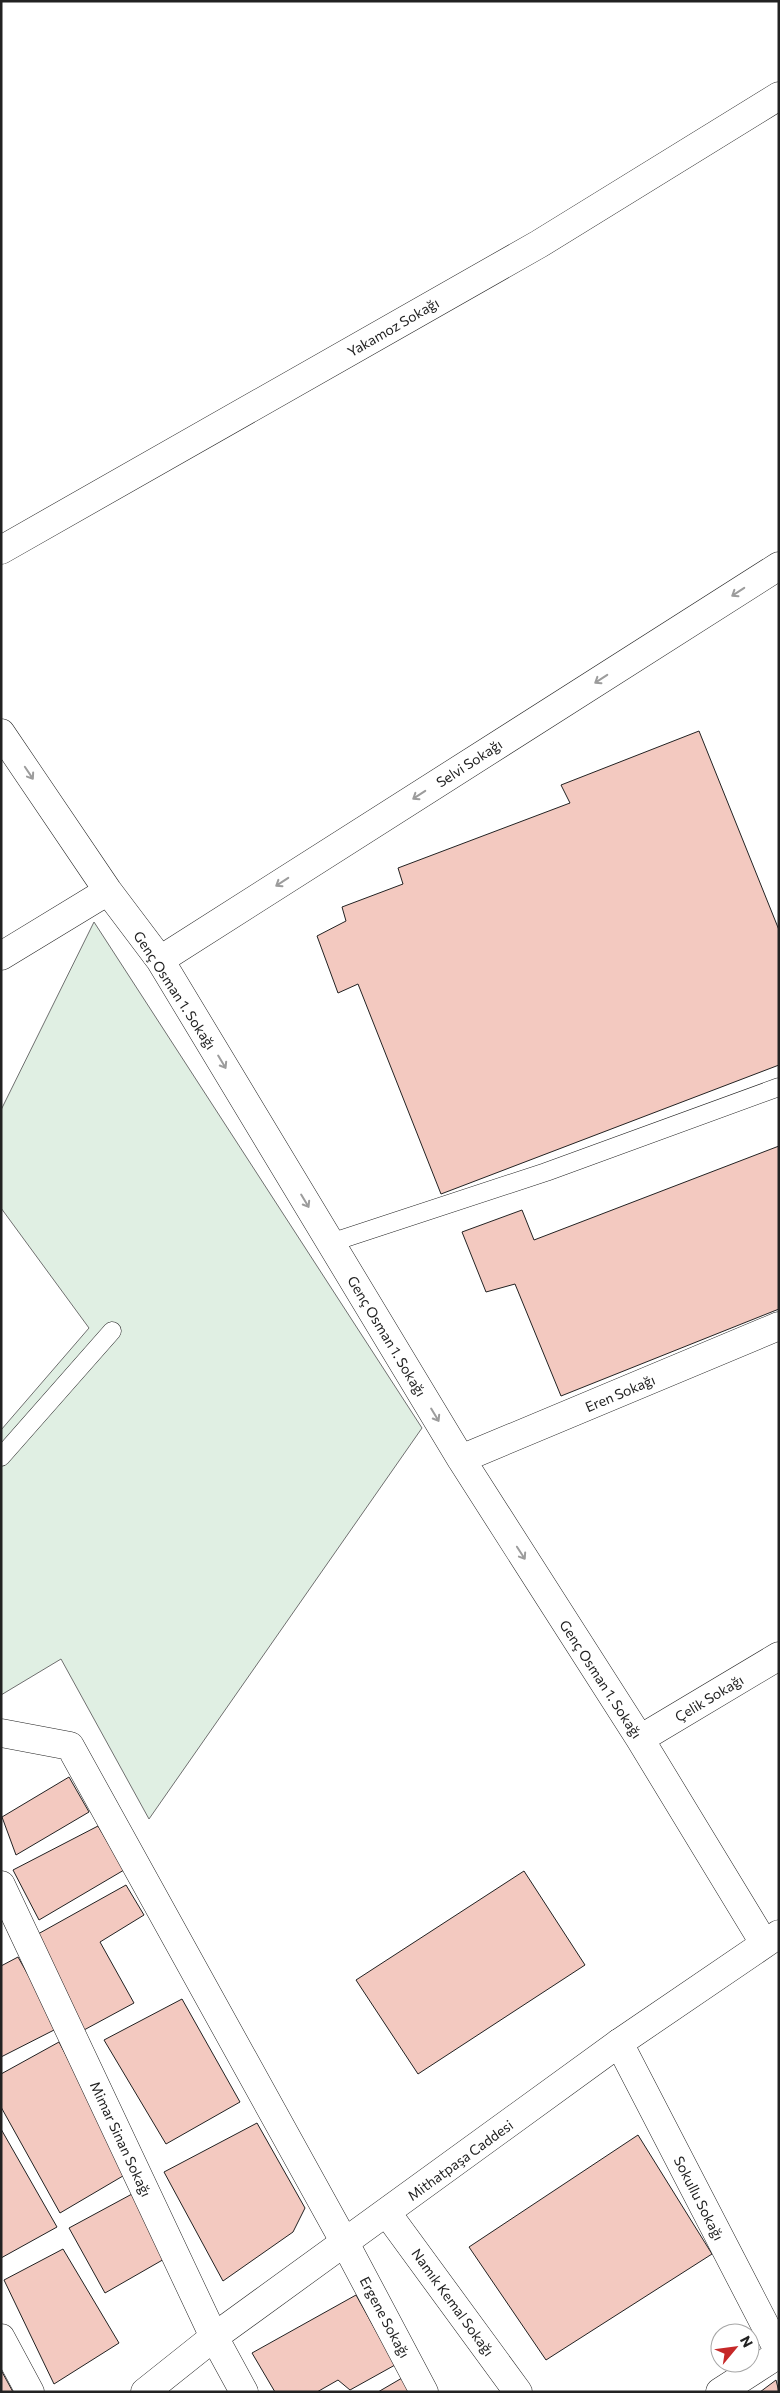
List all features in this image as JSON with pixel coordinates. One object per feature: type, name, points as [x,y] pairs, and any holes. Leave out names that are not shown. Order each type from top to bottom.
[{"type":"street","name":"Yakamoz Sokağı","points":[[1,550],[540,244],[779,96]]},
{"type":"street","name":"Selvi Sokağı","points":[[160,960],[779,566]]},
{"type":"street","name":"Genç Osman 1. Sokağı","points":[[1,733],[108,891],[160,960],[461,1459],[640,1739],[771,1939]]},
{"type":"street","points":[[1,956],[108,891]]},
{"type":"street","name":"Eren Sokağı","points":[[461,1459],[779,1326]]},
{"type":"street","name":"Çelik Sokağı","points":[[640,1739],[779,1656]]},
{"type":"street","name":"Ergene Sokağı","points":[[1,1734],[70,1746],[345,2243],[424,2392]]},
{"type":"street","name":"Mimar Sinan Sokağı","points":[[1,1885],[214,2337],[244,2392]]},
{"type":"street","name":"Mithatpaşa Caddesi","points":[[145,2392],[214,2337],[619,2043],[771,1939]]},
{"type":"street","name":"Sokullu Sokağı","points":[[619,2043],[779,2353]]},
{"type":"street","name":"Namık Kemal Sokağı","points":[[387,2213],[518,2392]]},
{"type":"street","points":[[1,2338],[30,2392]]},
{"type":"street","points":[[720,2392],[779,2353]]},
{"type":"lane","points":[[330,1243],[546,1172],[779,1087]]},
{"type":"lane","points":[[1,1456],[112,1331]]},
{"type":"green space","points":[[94,922],[422,1428],[149,1819],[61,1659],[1,1695],[1,1430],[89,1328],[1,1208],[1,1110]]},
{"type":"building","points":[[699,731],[779,930],[779,1065],[441,1194],[358,984],[338,993],[317,936],[346,921],[342,907],[403,884],[398,868],[570,803],[561,785]]},
{"type":"building","points":[[779,1146],[779,1309],[561,1396],[515,1284],[486,1292],[462,1232],[522,1210],[534,1240]]},
{"type":"building","points":[[69,1777],[89,1812],[16,1855],[2,1817]]},
{"type":"building","points":[[98,1826],[124,1870],[39,1920],[13,1870]]},
{"type":"building","points":[[524,1871],[585,1965],[418,2074],[356,1980]]},
{"type":"building","points":[[126,1885],[144,1915],[100,1942],[134,2003],[84,2030],[38,1934]]},
{"type":"building","points":[[18,1957],[58,2028],[1,2057],[1,1966]]},
{"type":"building","points":[[182,1999],[240,2102],[166,2144],[104,2040]]},
{"type":"building","points":[[59,2042],[128,2173],[60,2213],[1,2107],[1,2074]]},
{"type":"building","points":[[257,2123],[305,2208],[293,2232],[223,2281],[164,2172]]},
{"type":"building","points":[[1,2129],[57,2227],[1,2258]]},
{"type":"building","points":[[638,2135],[712,2254],[546,2360],[469,2247]]},
{"type":"building","points":[[132,2194],[166,2258],[105,2293],[69,2228]]},
{"type":"building","points":[[63,2249],[119,2343],[54,2384],[4,2280]]},
{"type":"building","points":[[356,2295],[395,2365],[350,2390],[338,2380],[317,2392],[275,2392],[252,2353]]},
{"type":"building","points":[[1,2370],[13,2392],[1,2392]]},
{"type":"building","points":[[402,2378],[409,2392],[378,2392]]},
{"type":"building","points":[[776,2380],[779,2392],[760,2392]]}]
